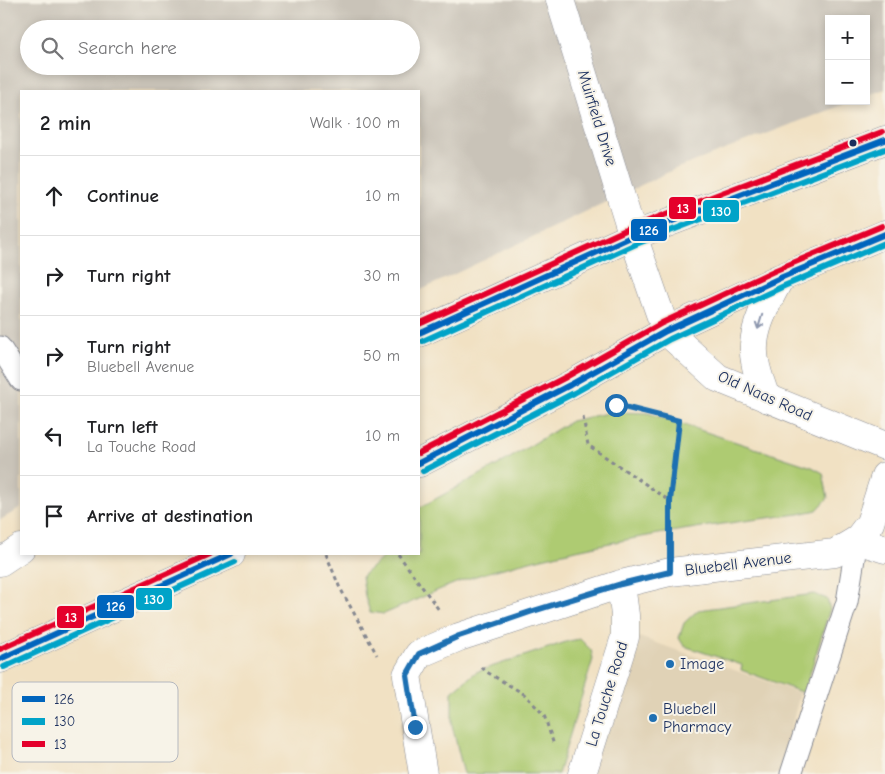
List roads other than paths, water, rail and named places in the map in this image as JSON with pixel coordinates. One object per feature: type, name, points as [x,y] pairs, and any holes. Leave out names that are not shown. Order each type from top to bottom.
[{"type":"street","name":"Muirfield Drive","points":[[560,0],[633,236]]},
{"type":"street","points":[[420,333],[633,236],[885,140]]},
{"type":"street","points":[[420,462],[570,385],[666,331],[780,278],[885,234]]},
{"type":"street","name":"Old Naas Road","points":[[633,236],[666,331],[718,378],[885,446]]},
{"type":"street","points":[[766,398],[754,360],[755,338],[763,311],[780,278]]},
{"type":"street","name":"Bluebell Avenue","points":[[423,774],[413,665],[459,636],[621,584],[670,572],[835,553],[857,540],[870,524],[885,476]]},
{"type":"street","points":[[857,540],[885,549]]},
{"type":"street","points":[[0,562],[20,549]]},
{"type":"street","points":[[0,660],[229,555]]},
{"type":"street","name":"La Touche Road","points":[[582,774],[625,637],[625,615],[621,584]]},
{"type":"lane","points":[[0,347],[20,378]]},
{"type":"lane","points":[[791,774],[847,602],[857,540]]},
{"type":"place","name":"Image","points":[[670,664]]},
{"type":"place","name":"Bluebell Pharmacy","points":[[653,718]]}]
